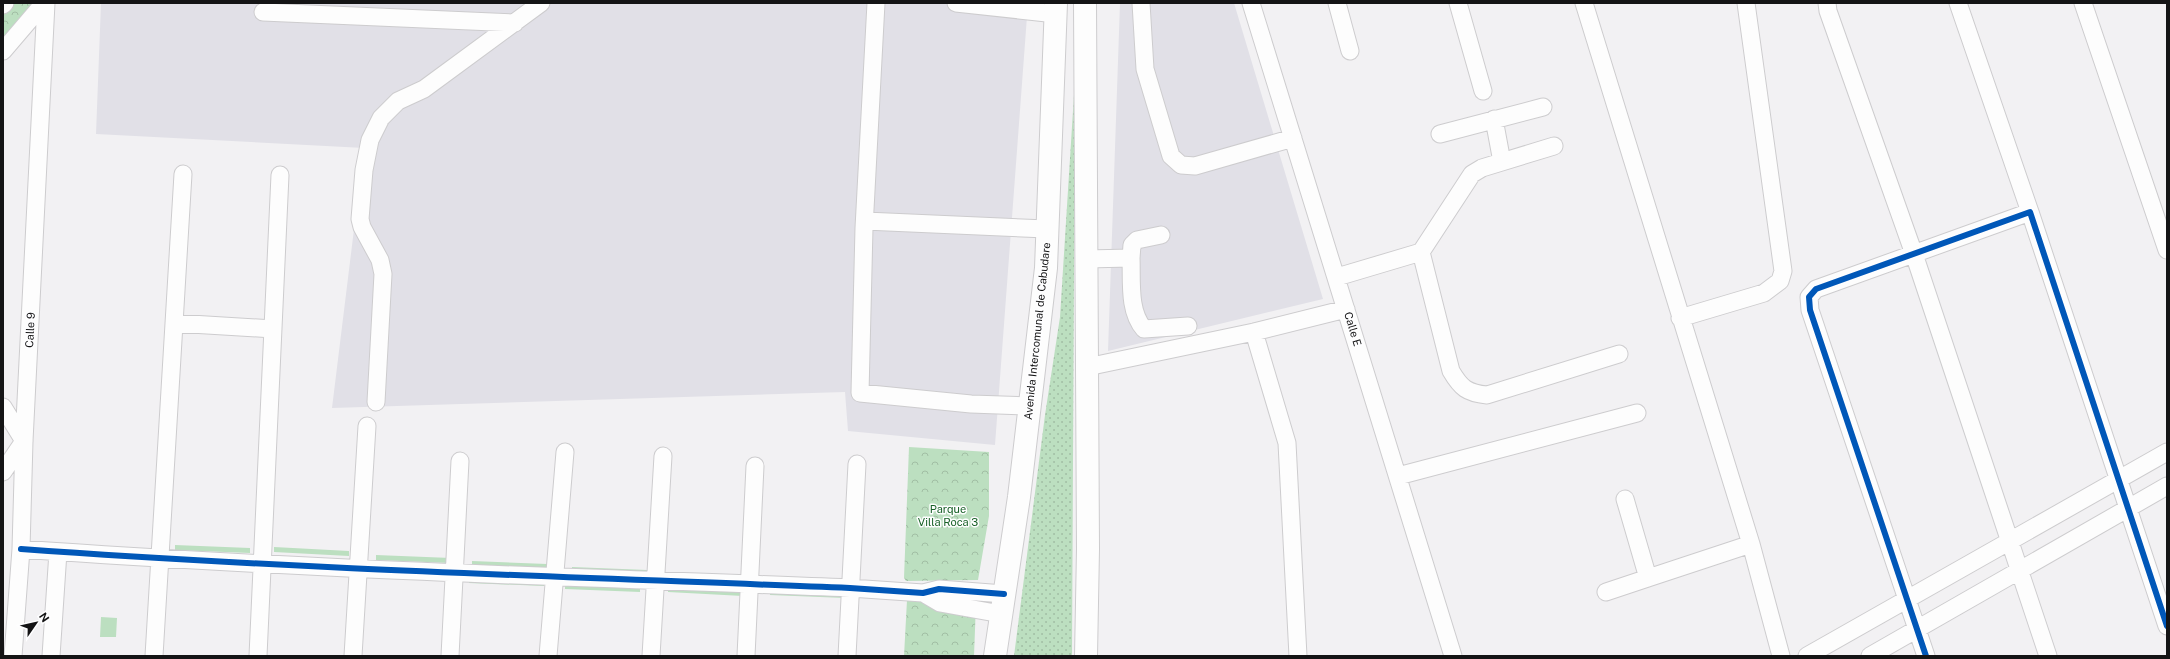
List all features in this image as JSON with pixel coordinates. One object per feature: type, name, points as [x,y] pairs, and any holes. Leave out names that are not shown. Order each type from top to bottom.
[{"type":"highway","points":[[1085,3],[1088,548],[1086,656]]},
{"type":"highway","name":"Avenida Intercomunal de Cabudare","points":[[995,656],[1030,406],[1046,268],[1056,9]]},
{"type":"street","points":[[3,51],[45,3]]},
{"type":"street","name":"Calle 9","points":[[13,656],[21,549],[24,441],[45,3]]},
{"type":"street","points":[[376,402],[383,274],[380,260],[362,227],[360,219],[364,170],[370,140],[381,118],[398,102],[424,89],[541,3]]},
{"type":"street","points":[[876,3],[865,221],[860,393],[971,404],[1030,406]]},
{"type":"street","points":[[956,3],[1056,9]]},
{"type":"street","points":[[1141,3],[1145,70],[1171,156],[1181,165],[1195,166],[1293,138]]},
{"type":"street","name":"Calle E","points":[[1251,3],[1453,656]]},
{"type":"street","points":[[1337,3],[1350,51]]},
{"type":"street","points":[[1458,3],[1483,91]]},
{"type":"street","points":[[1584,3],[1751,544],[1780,656]]},
{"type":"street","points":[[1680,318],[1764,293],[1780,281],[1783,271],[1746,3]]},
{"type":"street","points":[[1827,3],[1828,11],[1914,254],[2018,570],[2048,656]]},
{"type":"street","points":[[1958,3],[2030,212],[2167,626]]},
{"type":"street","points":[[2083,3],[2167,250]]},
{"type":"street","points":[[264,12],[515,23]]},
{"type":"street","points":[[1440,134],[1543,107]]},
{"type":"street","points":[[1494,119],[1502,162]]},
{"type":"street","points":[[1337,277],[1421,252],[1472,174],[1482,168],[1554,146]]},
{"type":"street","points":[[154,656],[183,174]]},
{"type":"street","points":[[258,656],[280,175]]},
{"type":"street","points":[[1926,656],[1810,310],[1809,296],[1816,289],[2030,212]]},
{"type":"street","points":[[865,221],[1047,229]]},
{"type":"street","points":[[1161,235],[1137,240],[1132,245],[1131,258],[1136,320],[1144,329],[1188,326]]},
{"type":"street","points":[[1421,252],[1451,371],[1459,384],[1472,394],[1487,395],[1618,354]]},
{"type":"street","points":[[1086,259],[1131,258]]},
{"type":"street","points":[[1087,367],[1254,332],[1346,309]]},
{"type":"street","points":[[174,323],[273,329]]},
{"type":"street","points":[[1254,332],[1287,443],[1298,656]]},
{"type":"street","points":[[3,407],[24,441],[3,472]]},
{"type":"street","points":[[1398,476],[1637,413]]},
{"type":"street","points":[[353,656],[367,426]]},
{"type":"street","points":[[548,656],[565,452]]},
{"type":"street","points":[[1807,656],[2167,452]]},
{"type":"street","points":[[651,656],[663,456]]},
{"type":"street","points":[[450,656],[460,462]]},
{"type":"street","points":[[847,656],[857,464]]},
{"type":"street","points":[[746,656],[755,466]]},
{"type":"street","points":[[1870,656],[2167,486]]},
{"type":"street","points":[[1625,499],[1648,578]]},
{"type":"street","points":[[1606,592],[1751,544]]},
{"type":"street","points":[[21,549],[161,559],[850,588],[923,593],[939,589],[1003,604]]},
{"type":"street","points":[[51,656],[58,552]]},
{"type":"shaded area","points":[[101,3],[1028,3],[995,445],[848,431],[845,392],[332,408],[364,148],[96,134]]},
{"type":"shaded area","points":[[1120,3],[1234,3],[1323,299],[1108,351]]},
{"type":"green space","points":[[12,3],[37,3],[3,44],[3,14]]},
{"type":"green space","points":[[1075,79],[1072,656],[1014,656],[1045,415],[1060,317]]},
{"type":"green space","name":"Parque Villa Roca 3","points":[[909,447],[989,452],[989,516],[978,580],[906,581],[904,578]]},
{"type":"green space","points":[[175,545],[250,548],[250,553],[175,550]]},
{"type":"green space","points":[[274,547],[349,551],[349,556],[274,552]]},
{"type":"green space","points":[[376,555],[451,558],[450,563],[376,560]]},
{"type":"green space","points":[[472,561],[547,564],[547,569],[472,565]]},
{"type":"green space","points":[[572,567],[647,570],[646,575],[572,572]]},
{"type":"green space","points":[[470,578],[544,582],[544,586],[469,583]]},
{"type":"green space","points":[[565,584],[640,587],[640,592],[565,589]]},
{"type":"green space","points":[[668,588],[743,591],[743,596],[668,592]]},
{"type":"green space","points":[[770,590],[845,594],[845,598],[770,595]]},
{"type":"green space","points":[[907,600],[976,603],[974,656],[904,656]]},
{"type":"green space","points":[[101,617],[117,618],[116,637],[100,637]]},
{"type":"cycle path","points":[[1926,656],[1810,310],[1809,297],[1816,289],[2030,212],[2167,626]]},
{"type":"cycle path","points":[[21,549],[332,567],[850,588],[923,593],[939,589],[1004,594]]}]
